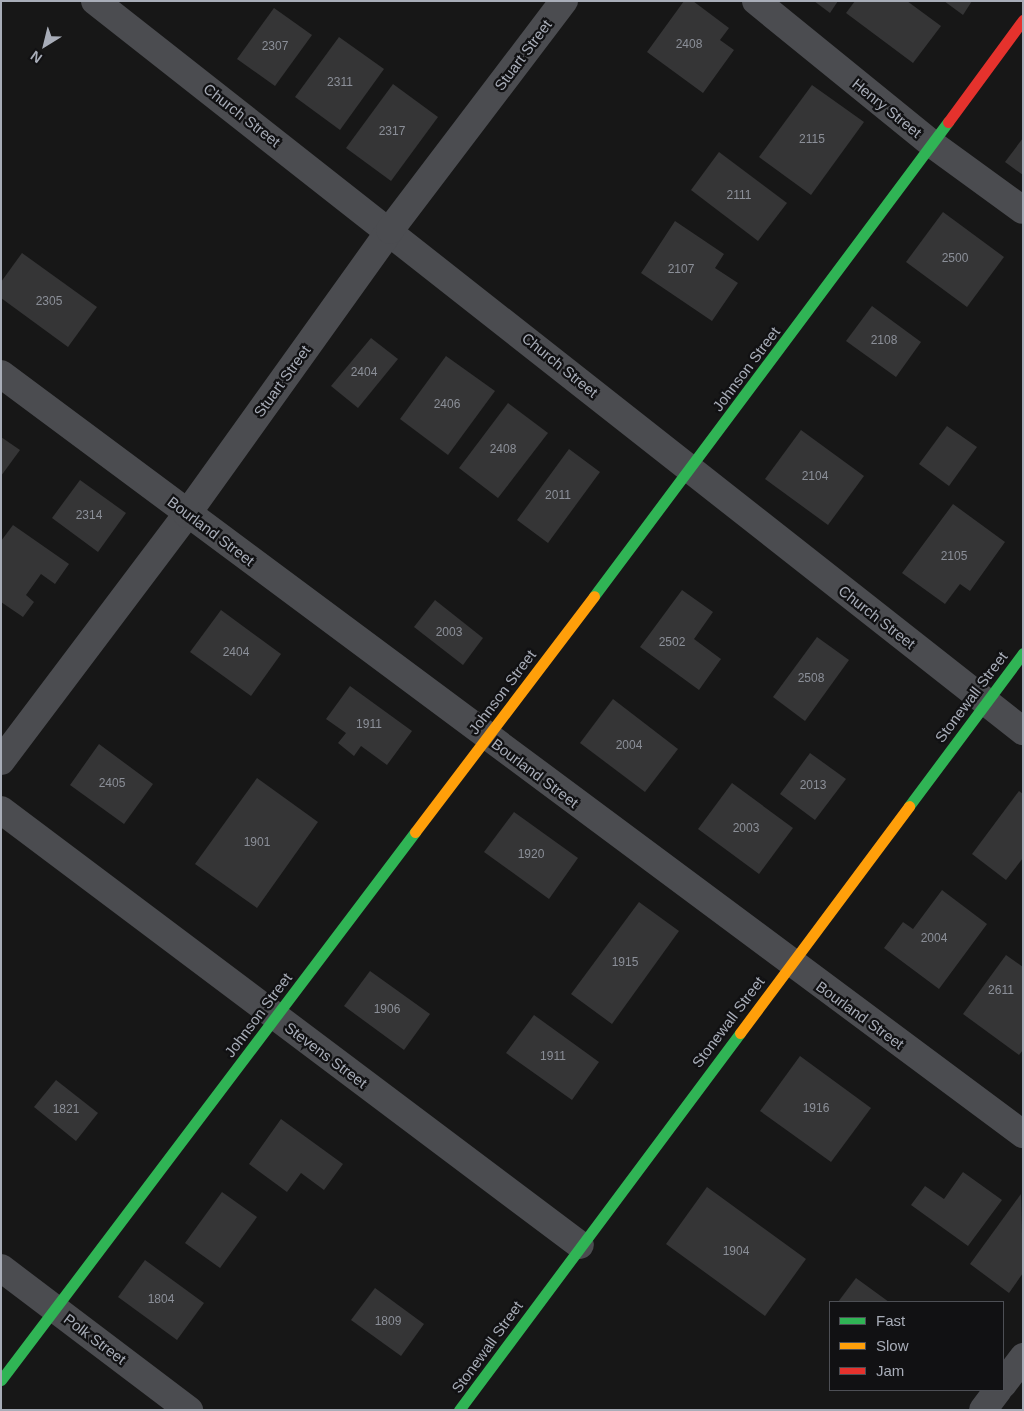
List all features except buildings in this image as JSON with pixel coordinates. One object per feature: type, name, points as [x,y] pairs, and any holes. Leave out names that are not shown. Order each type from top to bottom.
[{"type":"main road","name":"Johnson Street","points":[[1,1380],[690,469],[1023,20]]},
{"type":"main road","name":"Stonewall Street","points":[[459,1410],[580,1245],[1023,653]]},
{"type":"street","name":"Stuart Street","points":[[1,761],[187,514],[390,230],[564,1]]},
{"type":"street","name":"Henry Street","points":[[756,1],[932,144],[1023,210]]},
{"type":"street","name":"Church Street","points":[[112,6],[390,230],[1023,732]]},
{"type":"street","name":"Bourland Street","points":[[1,374],[791,964],[1023,1134]]},
{"type":"street","name":"Stevens Street","points":[[1,810],[580,1245]]},
{"type":"street","name":"Polk Street","points":[[1,1268],[189,1410]]},
{"type":"street","points":[[1004,1383],[1023,1357]]},
{"type":"street","points":[[983,1410],[997,1391]]},
{"type":"traffic: fast","points":[[594,596],[948,122]]},
{"type":"traffic: fast","points":[[909,806],[1023,653]]},
{"type":"traffic: fast","points":[[1,1380],[415,832]]},
{"type":"traffic: fast","points":[[459,1410],[740,1033]]},
{"type":"traffic: slow","points":[[415,832],[594,596]]},
{"type":"traffic: slow","points":[[740,1033],[909,806]]},
{"type":"traffic: jam","points":[[948,122],[1023,20]]}]
